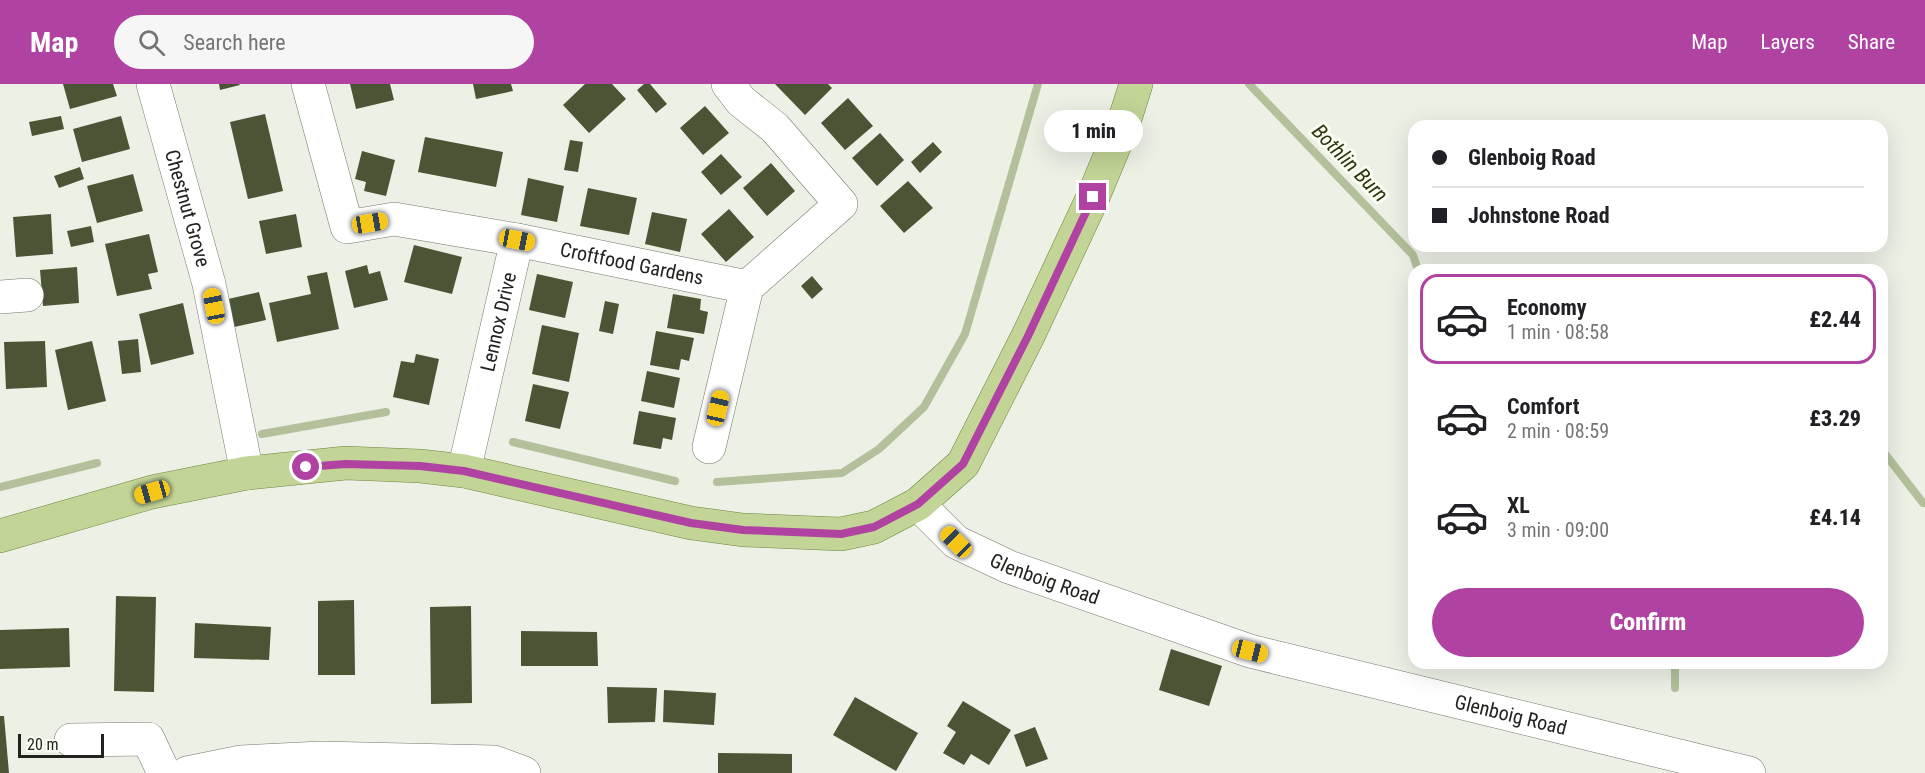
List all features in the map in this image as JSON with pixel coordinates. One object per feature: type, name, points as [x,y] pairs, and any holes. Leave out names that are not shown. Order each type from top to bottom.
[{"type":"main road","points":[[0,536],[152,492],[247,473],[345,464],[420,466],[464,471],[691,523],[743,530],[841,534],[874,527],[918,504],[963,464],[1028,336],[1093,197],[1123,125],[1136,84]]},
{"type":"street","name":"Chestnut Grove","points":[[153,84],[209,284],[247,473]]},
{"type":"street","points":[[308,84],[347,226],[394,219],[517,240]]},
{"type":"street","points":[[709,447],[747,287],[841,204],[775,128],[741,102],[728,84]]},
{"type":"street","name":"Croftfood Gardens","points":[[517,240],[747,287]]},
{"type":"street","name":"Lennox Drive","points":[[464,471],[517,240]]},
{"type":"street","name":"Glenboig Road","points":[[918,504],[956,542],[1009,567],[1250,651],[1749,773]]},
{"type":"street","points":[[71,740],[148,740],[164,773]]},
{"type":"street","points":[[187,773],[241,762],[321,758],[494,762],[524,773]]},
{"type":"building","points":[[63,84],[113,84],[117,96],[70,109]]},
{"type":"building","points":[[219,84],[239,84],[240,85],[220,90]]},
{"type":"building","points":[[350,84],[390,84],[394,100],[356,109]]},
{"type":"building","points":[[473,84],[511,84],[513,91],[476,99]]},
{"type":"building","points":[[585,84],[612,84],[626,99],[589,133],[563,105]]},
{"type":"building","points":[[644,84],[650,84],[667,104],[656,113],[637,90]]},
{"type":"building","points":[[775,84],[828,84],[832,88],[805,115]]},
{"type":"building","points":[[848,98],[873,126],[845,150],[821,123]]},
{"type":"building","points":[[705,106],[729,133],[703,155],[680,128]]},
{"type":"building","points":[[265,114],[283,191],[248,199],[230,122]]},
{"type":"building","points":[[61,116],[64,129],[32,136],[29,122]]},
{"type":"building","points":[[121,116],[130,149],[82,162],[73,129]]},
{"type":"building","points":[[880,133],[904,160],[877,186],[852,158]]},
{"type":"building","points":[[425,137],[503,152],[496,187],[418,172]]},
{"type":"building","points":[[570,140],[583,142],[578,172],[564,170]]},
{"type":"building","points":[[933,142],[942,152],[920,173],[911,162]]},
{"type":"building","points":[[362,151],[395,160],[386,196],[364,191],[366,182],[355,179]]},
{"type":"building","points":[[721,154],[742,177],[721,195],[701,172]]},
{"type":"building","points":[[771,163],[795,191],[767,216],[743,188]]},
{"type":"building","points":[[80,167],[84,179],[59,188],[54,176]]},
{"type":"building","points":[[133,174],[143,211],[97,223],[87,186]]},
{"type":"building","points":[[528,178],[564,186],[557,222],[521,215]]},
{"type":"building","points":[[908,181],[933,208],[904,233],[880,206]]},
{"type":"building","points":[[588,188],[637,198],[629,235],[580,226]]},
{"type":"building","points":[[729,209],[754,237],[726,262],[701,234]]},
{"type":"building","points":[[652,212],[687,219],[680,252],[645,244]]},
{"type":"building","points":[[51,214],[53,254],[16,257],[13,217]]},
{"type":"building","points":[[296,214],[302,247],[266,254],[259,221]]},
{"type":"building","points":[[91,226],[94,242],[71,247],[67,231]]},
{"type":"building","points":[[149,234],[158,272],[148,274],[152,289],[117,296],[105,244]]},
{"type":"building","points":[[414,245],[462,257],[452,294],[404,282]]},
{"type":"building","points":[[367,265],[369,274],[380,271],[388,300],[354,308],[345,271]]},
{"type":"building","points":[[77,267],[79,303],[43,306],[40,270]]},
{"type":"building","points":[[327,272],[339,329],[277,342],[269,303],[311,294],[307,276]]},
{"type":"building","points":[[537,274],[573,282],[565,318],[529,310]]},
{"type":"building","points":[[812,276],[823,289],[812,299],[801,286]]},
{"type":"building","points":[[259,292],[266,320],[234,327],[228,299]]},
{"type":"building","points":[[673,294],[701,299],[700,310],[708,312],[704,334],[667,328]]},
{"type":"building","points":[[605,301],[619,304],[613,334],[599,331]]},
{"type":"building","points":[[183,303],[194,354],[151,365],[139,314]]},
{"type":"building","points":[[542,325],[579,333],[569,382],[532,374]]},
{"type":"building","points":[[656,331],[694,338],[689,361],[681,359],[679,370],[650,365]]},
{"type":"building","points":[[138,339],[141,372],[122,374],[118,341]]},
{"type":"building","points":[[45,341],[47,387],[6,389],[4,342]]},
{"type":"building","points":[[92,341],[106,401],[68,410],[55,350]]},
{"type":"building","points":[[416,354],[439,359],[429,405],[393,397],[401,361],[414,363]]},
{"type":"building","points":[[647,371],[680,378],[674,408],[641,401]]},
{"type":"building","points":[[533,384],[569,392],[560,429],[525,421]]},
{"type":"building","points":[[639,411],[676,418],[672,440],[663,438],[661,449],[633,444]]},
{"type":"building","points":[[116,596],[156,597],[154,692],[114,691]]},
{"type":"building","points":[[354,600],[355,675],[318,675],[318,601]]},
{"type":"building","points":[[471,606],[472,703],[431,704],[430,607]]},
{"type":"building","points":[[195,623],[271,627],[269,660],[194,658]]},
{"type":"building","points":[[69,628],[70,667],[0,669],[0,630]]},
{"type":"building","points":[[521,631],[597,632],[598,666],[521,666]]},
{"type":"building","points":[[1171,649],[1222,666],[1209,706],[1159,690]]},
{"type":"building","points":[[607,687],[657,688],[655,722],[608,723]]},
{"type":"building","points":[[664,690],[716,693],[714,725],[663,722]]},
{"type":"building","points":[[855,697],[918,733],[896,771],[833,735]]},
{"type":"building","points":[[963,701],[1011,730],[989,765],[971,754],[964,765],[943,753],[956,732],[947,726]]},
{"type":"building","points":[[0,716],[4,716],[9,773],[0,773]]},
{"type":"building","points":[[1035,727],[1048,759],[1026,767],[1014,735]]},
{"type":"building","points":[[718,753],[792,754],[792,773],[718,773]]},
{"type":"waterway","points":[[717,482],[842,473],[879,449],[924,407],[965,334],[1038,84]]},
{"type":"waterway","name":"Bothlin Burn","points":[[1249,84],[1408,250]]},
{"type":"waterway","name":"Bothlin Burn","points":[[1410,252],[1416,264]]},
{"type":"waterway","points":[[262,434],[386,412]]},
{"type":"waterway","points":[[513,442],[675,481]]},
{"type":"waterway","name":"Bothlin Burn","points":[[1888,458],[1925,503]]},
{"type":"waterway","points":[[0,487],[97,463]]},
{"type":"waterway","points":[[1675,669],[1675,688]]},
{"type":"route","points":[[306,467],[345,464],[420,466],[464,471],[691,523],[743,530],[841,534],[874,527],[918,504],[963,464],[1028,336],[1093,197]]}]
